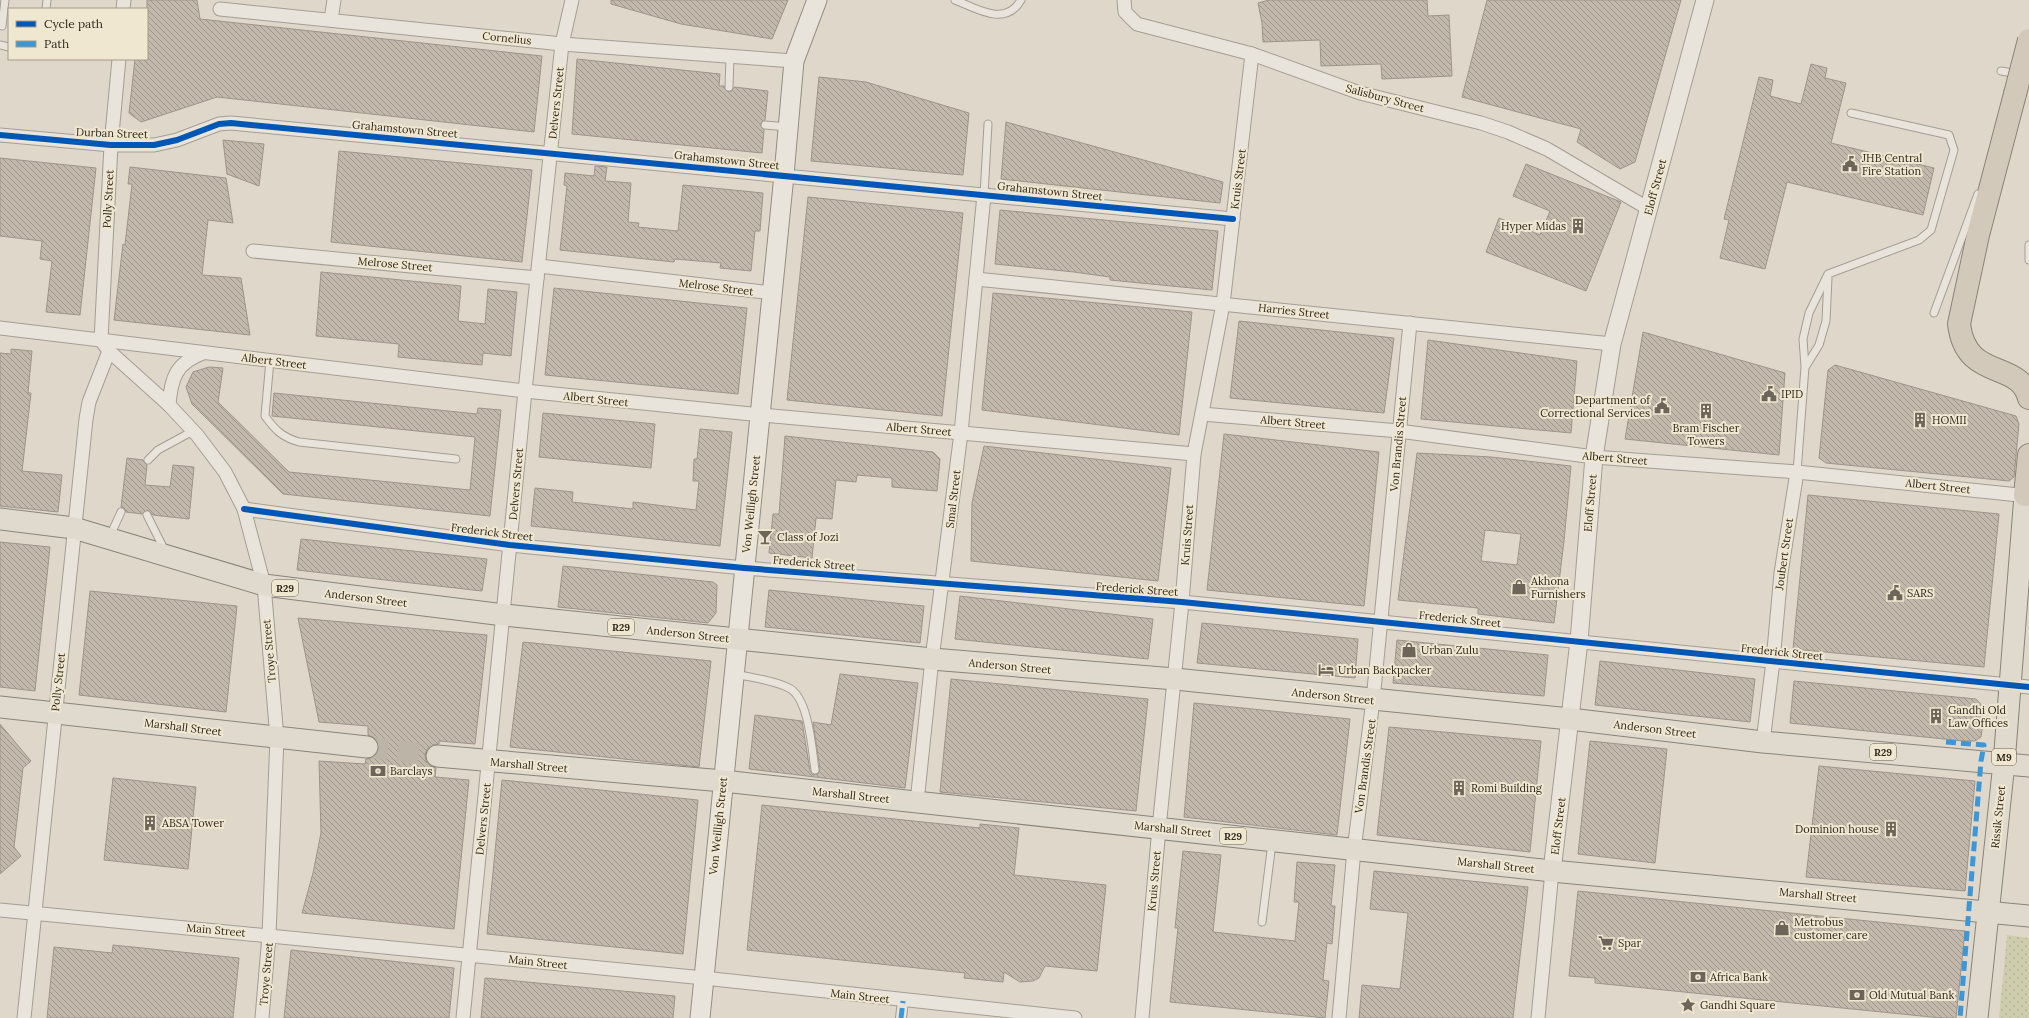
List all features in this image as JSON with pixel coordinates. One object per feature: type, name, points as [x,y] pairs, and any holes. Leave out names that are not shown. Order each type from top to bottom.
[{"type":"highway","points":[[2029,40],[1978,235],[1959,324],[1960,336],[1968,352],[1978,361],[2012,377],[2020,383],[2028,392],[2029,398]]},
{"type":"highway","points":[[2027,495],[2029,455]]},
{"type":"main road","name":"Von Weilligh Street","points":[[700,1018],[744,568],[773,293],[794,61],[817,0]]},
{"type":"main road","name":"Rissik Street","points":[[1977,1018],[2004,763],[2019,686],[2027,495]]},
{"type":"main road","name":"Anderson Street","points":[[0,518],[74,528],[264,586],[504,615],[932,659],[1175,679],[1570,719],[1763,742],[2029,766]]},
{"type":"main road","name":"Marshall Street","points":[[0,707],[367,747]]},
{"type":"main road","name":"Marshall Street","points":[[437,756],[488,762],[723,781],[1552,871],[2029,916]]},
{"type":"street","points":[[331,20],[334,0]]},
{"type":"street","name":"Delvers Street","points":[[463,1018],[504,615],[524,391],[562,44],[572,0]]},
{"type":"street","name":"Salisbury Street","points":[[1124,0],[1125,12],[1137,24],[1252,54],[1360,93],[1481,123],[1508,132],[1547,149],[1649,209]]},
{"type":"street","name":"Eloff Street","points":[[1538,1018],[1552,871],[1579,641],[1594,457],[1612,344],[1705,0]]},
{"type":"street","name":"Cornelius","points":[[220,9],[562,44],[794,61]]},
{"type":"street","name":"Kruis Street","points":[[1142,1018],[1159,828],[1175,679],[1194,454],[1223,304],[1252,54]]},
{"type":"street","name":"Polly Street","points":[[101,340],[111,145],[119,60]]},
{"type":"street","name":"Grahamstown Street","points":[[219,124],[231,123],[1233,219]]},
{"type":"street","name":"Durban Street","points":[[0,135],[111,145],[154,145],[177,140],[219,124]]},
{"type":"street","name":"Smal Street","points":[[917,802],[932,659],[961,433],[984,195]]},
{"type":"street","name":"Melrose Street","points":[[253,251],[538,272],[773,293]]},
{"type":"street","name":"Harries Street","points":[[976,279],[1612,344]]},
{"type":"street","name":"Von Brandis Street","points":[[1339,1018],[1354,850],[1382,622],[1410,323]]},
{"type":"street","name":"Albert Street","points":[[0,328],[524,391],[761,415],[1194,454]]},
{"type":"street","name":"Troye Street","points":[[101,340],[109,351],[169,405],[193,431],[225,472],[244,509],[264,586],[277,738],[269,935],[262,1018]]},
{"type":"street","name":"Polly Street","points":[[24,1018],[74,528],[89,402],[109,351]]},
{"type":"street","points":[[169,405],[173,380],[178,369],[190,358],[203,353]]},
{"type":"street","name":"Albert Street","points":[[1202,414],[1399,431],[1594,457],[1797,472],[2027,495]]},
{"type":"street","name":"Joubert Street","points":[[1763,742],[1774,661],[1781,572],[1797,472]]},
{"type":"street","name":"Frederick Street","points":[[244,509],[510,545],[744,568],[1182,602],[2019,686]]},
{"type":"street","name":"Main Street","points":[[0,910],[704,978],[903,1001],[1076,1018]]},
{"type":"street","points":[[901,1018],[903,1001]]},
{"type":"lane","points":[[2,26],[5,0]]},
{"type":"lane","points":[[955,0],[989,14],[1007,14],[1017,6],[1021,0]]},
{"type":"lane","points":[[729,87],[730,56]]},
{"type":"lane","points":[[2000,71],[2029,75]]},
{"type":"lane","points":[[1986,174],[2015,94]]},
{"type":"lane","points":[[1805,367],[1819,345],[1826,321],[1828,274],[1919,240],[1931,230],[1954,150],[1949,135],[1851,113]]},
{"type":"lane","points":[[984,195],[988,124]]},
{"type":"lane","points":[[765,125],[788,127]]},
{"type":"lane","points":[[1934,313],[1980,189]]},
{"type":"lane","points":[[2029,245],[2029,260]]},
{"type":"lane","name":"Joubert Street","points":[[1797,472],[1805,367],[1803,339],[1809,313],[1828,274]]},
{"type":"lane","points":[[270,360],[265,416],[272,426],[286,438],[299,442],[456,459]]},
{"type":"lane","points":[[148,460],[158,450],[193,431]]},
{"type":"lane","points":[[109,538],[121,512]]},
{"type":"lane","points":[[147,515],[168,556]]},
{"type":"lane","points":[[734,673],[769,681],[790,689],[798,696],[805,714],[815,770]]},
{"type":"lane","points":[[1262,922],[1272,840]]},
{"type":"green space","points":[[2007,935],[2029,938],[2029,1018],[1999,1018]]},
{"type":"building","points":[[147,0],[197,0],[200,19],[542,56],[534,132],[217,97],[141,122],[129,113],[135,60],[148,60]]},
{"type":"building","points":[[611,0],[788,0],[772,39],[681,24],[611,4]]},
{"type":"building","points":[[1269,0],[1427,0],[1428,16],[1449,15],[1452,76],[1382,79],[1381,64],[1321,66],[1320,40],[1263,42],[1262,23],[1258,3]]},
{"type":"building","points":[[1487,0],[1681,0],[1635,162],[1620,169],[1577,142],[1581,129],[1462,97]]},
{"type":"building","points":[[577,59],[720,74],[719,86],[724,86],[727,91],[732,91],[734,87],[768,91],[765,120],[760,124],[764,130],[762,153],[572,134]]},
{"type":"building","points":[[1811,64],[1827,68],[1825,78],[1846,83],[1831,143],[1934,168],[1923,215],[1787,182],[1765,269],[1720,258],[1729,220],[1724,219],[1759,77],[1773,80],[1770,96],[1801,104]]},
{"type":"building","points":[[819,77],[866,82],[969,113],[963,175],[811,161]]},
{"type":"building","points":[[1006,122],[1223,182],[1220,203],[1001,179]]},
{"type":"building","points":[[223,140],[264,144],[259,186],[227,174]]},
{"type":"building","points":[[339,151],[532,170],[522,262],[331,242]]},
{"type":"building","points":[[0,158],[96,168],[80,315],[46,312],[52,261],[40,259],[42,241],[0,236]]},
{"type":"building","name":"Hyper Midas","points":[[1526,164],[1621,202],[1586,291],[1486,252],[1499,218],[1540,235],[1550,211],[1513,196]]},
{"type":"building","points":[[595,166],[607,167],[605,181],[631,183],[628,222],[639,223],[638,227],[678,231],[683,185],[763,193],[760,231],[755,231],[751,271],[720,268],[721,263],[675,259],[674,262],[560,250],[567,186],[564,185],[565,173],[594,176]]},
{"type":"building","points":[[130,167],[226,178],[233,223],[208,220],[202,275],[241,278],[250,335],[114,320],[132,184],[128,184]]},
{"type":"building","points":[[808,197],[963,213],[942,416],[787,400]]},
{"type":"building","points":[[1000,210],[1218,231],[1212,290],[1110,280],[1110,277],[995,264]]},
{"type":"building","points":[[321,272],[461,286],[458,321],[485,324],[488,289],[517,292],[511,356],[483,353],[482,365],[398,357],[399,344],[316,336]]},
{"type":"building","points":[[554,288],[747,308],[738,394],[545,375]]},
{"type":"building","points":[[993,293],[1192,312],[1179,435],[982,410]]},
{"type":"building","points":[[1239,321],[1394,338],[1384,413],[1230,398]]},
{"type":"building","name":"Bram Fischer Towers","points":[[1643,332],[1785,373],[1779,455],[1625,439]]},
{"type":"building","points":[[1428,340],[1577,361],[1571,433],[1421,419]]},
{"type":"building","points":[[11,349],[32,351],[28,393],[31,393],[22,471],[62,475],[58,512],[0,506],[0,353],[11,354]]},
{"type":"building","name":"HOMII","points":[[1835,365],[2016,416],[2019,424],[2014,477],[2009,481],[1826,463],[1819,458],[1828,370]]},
{"type":"building","points":[[209,367],[223,368],[218,402],[289,472],[470,490],[475,437],[272,416],[274,393],[477,414],[478,408],[501,410],[490,516],[283,494],[192,404],[186,387],[193,372]]},
{"type":"building","points":[[543,413],[655,424],[651,468],[539,457]]},
{"type":"building","points":[[700,429],[732,432],[720,546],[531,526],[535,488],[573,492],[572,502],[633,509],[633,502],[696,510],[699,481],[693,481],[694,459],[697,459]]},
{"type":"building","points":[[1224,434],[1379,452],[1364,606],[1207,590]]},
{"type":"building","points":[[785,436],[933,452],[940,459],[937,491],[892,487],[892,478],[857,475],[856,482],[836,480],[832,519],[816,518],[812,558],[769,553],[773,514],[779,514]]},
{"type":"building","points":[[984,446],[1171,468],[1158,581],[971,561],[972,503]]},
{"type":"building","points":[[1417,453],[1491,457],[1571,466],[1554,623],[1478,614],[1478,608],[1398,600]],"holes":[[[1485,530],[1521,534],[1517,565],[1481,561]]]},
{"type":"building","points":[[127,458],[143,460],[147,465],[145,485],[170,487],[173,465],[194,467],[189,519],[153,515],[148,510],[142,514],[126,512],[125,509],[121,507]]},
{"type":"building","points":[[1808,495],[1999,514],[1984,667],[1793,649]]},
{"type":"building","points":[[301,539],[487,559],[482,591],[297,570]]},
{"type":"building","points":[[0,542],[50,547],[35,691],[0,687]]},
{"type":"building","points":[[563,566],[713,582],[717,585],[716,613],[708,623],[558,607]]},
{"type":"building","points":[[769,590],[924,606],[920,643],[765,627]]},
{"type":"building","points":[[90,591],[237,606],[226,712],[79,695]]},
{"type":"building","points":[[960,596],[1153,619],[1148,659],[955,639]]},
{"type":"building","name":"Barclays","points":[[298,618],[487,635],[475,744],[439,741],[439,744],[432,745],[427,749],[425,755],[426,761],[430,766],[436,768],[435,777],[469,780],[454,929],[302,913],[313,873],[321,833],[319,761],[365,764],[366,759],[371,758],[376,754],[379,748],[374,738],[368,735],[368,726],[319,722]]},
{"type":"building","points":[[1202,623],[1358,639],[1355,678],[1197,663]]},
{"type":"building","points":[[1397,640],[1548,655],[1544,696],[1393,683]]},
{"type":"building","points":[[523,642],[711,661],[699,767],[510,747]]},
{"type":"building","points":[[1600,661],[1755,679],[1750,722],[1595,705]]},
{"type":"building","points":[[840,674],[918,683],[905,788],[749,769],[755,715],[802,721],[810,771],[813,775],[818,774],[820,769],[813,722],[831,725]]},
{"type":"building","points":[[951,679],[1148,699],[1136,811],[940,792]]},
{"type":"building","points":[[1794,681],[1976,699],[1985,709],[1981,737],[1975,741],[1963,741],[1790,723]]},
{"type":"building","points":[[1194,703],[1350,719],[1337,835],[1184,817]]},
{"type":"building","points":[[0,724],[31,761],[23,768],[14,847],[21,856],[0,874]]},
{"type":"building","name":"Romi Building","points":[[1389,727],[1541,741],[1530,852],[1377,835]]},
{"type":"building","points":[[1590,741],[1667,749],[1655,863],[1578,854]]},
{"type":"building","name":"Dominion house","points":[[1819,766],[1975,781],[1965,891],[1806,877]]},
{"type":"building","name":"ABSA Tower","points":[[113,778],[196,787],[188,869],[104,860]]},
{"type":"building","points":[[502,780],[698,800],[683,954],[487,934]]},
{"type":"building","points":[[762,805],[980,828],[980,824],[1019,828],[1014,875],[1106,885],[1097,971],[1045,966],[1039,978],[1033,981],[1020,982],[1004,972],[1003,982],[964,978],[965,973],[747,950]]},
{"type":"building","points":[[1183,851],[1221,855],[1213,932],[1295,941],[1299,902],[1294,902],[1297,862],[1335,865],[1331,906],[1335,906],[1332,944],[1327,943],[1323,980],[1329,981],[1325,1018],[1170,1002],[1178,928],[1175,928]]},
{"type":"building","points":[[1374,871],[1528,887],[1513,1018],[1359,1018],[1362,985],[1400,989],[1408,913],[1370,909]]},
{"type":"building","points":[[1578,891],[1965,931],[1956,1018],[1941,1018],[1595,983],[1595,978],[1569,976]]},
{"type":"building","points":[[113,945],[239,958],[233,1018],[47,1018],[54,947],[112,953]]},
{"type":"building","points":[[291,950],[454,968],[449,1018],[284,1018]]},
{"type":"building","points":[[485,978],[675,996],[673,1018],[481,1018]]},
{"type":"tunnel","points":[[367,747],[437,756]]},
{"type":"marked path","points":[[1946,742],[1984,745],[1981,761],[1960,1018]]},
{"type":"marked path","points":[[901,1018],[903,1001]]},
{"type":"cycle path","points":[[0,135],[111,145],[154,145],[177,140],[219,124],[231,123],[1233,219]]},
{"type":"cycle path","points":[[244,509],[510,545],[744,568],[1182,602],[2029,687]]},
{"type":"place","name":"JHB Central Fire Station","points":[[1850,164]]},
{"type":"place","name":"Hyper Midas","points":[[1578,226]]},
{"type":"place","name":"IPID","points":[[1769,394]]},
{"type":"place","name":"Department of Correctional Services","points":[[1662,406]]},
{"type":"place","name":"Bram Fischer Towers","points":[[1706,411]]},
{"type":"place","name":"HOMII","points":[[1920,420]]},
{"type":"place","name":"Class of Jozi","points":[[765,537]]},
{"type":"place","name":"Akhona Furnishers","points":[[1519,587]]},
{"type":"place","name":"SARS","points":[[1895,593]]},
{"type":"place","name":"Urban Zulu","points":[[1409,650]]},
{"type":"place","name":"Urban Backpacker","points":[[1326,670]]},
{"type":"place","name":"Gandhi Old Law Offices","points":[[1936,716]]},
{"type":"place","name":"Barclays","points":[[378,771]]},
{"type":"place","name":"Romi Building","points":[[1459,788]]},
{"type":"place","name":"ABSA Tower","points":[[150,823]]},
{"type":"place","name":"Dominion house","points":[[1891,829]]},
{"type":"place","name":"Metrobus customer care","points":[[1782,928]]},
{"type":"place","name":"Spar","points":[[1606,943]]},
{"type":"place","name":"Africa Bank","points":[[1698,977]]},
{"type":"place","name":"Old Mutual Bank","points":[[1857,995]]},
{"type":"place","name":"Gandhi Square","points":[[1688,1005]]}]
